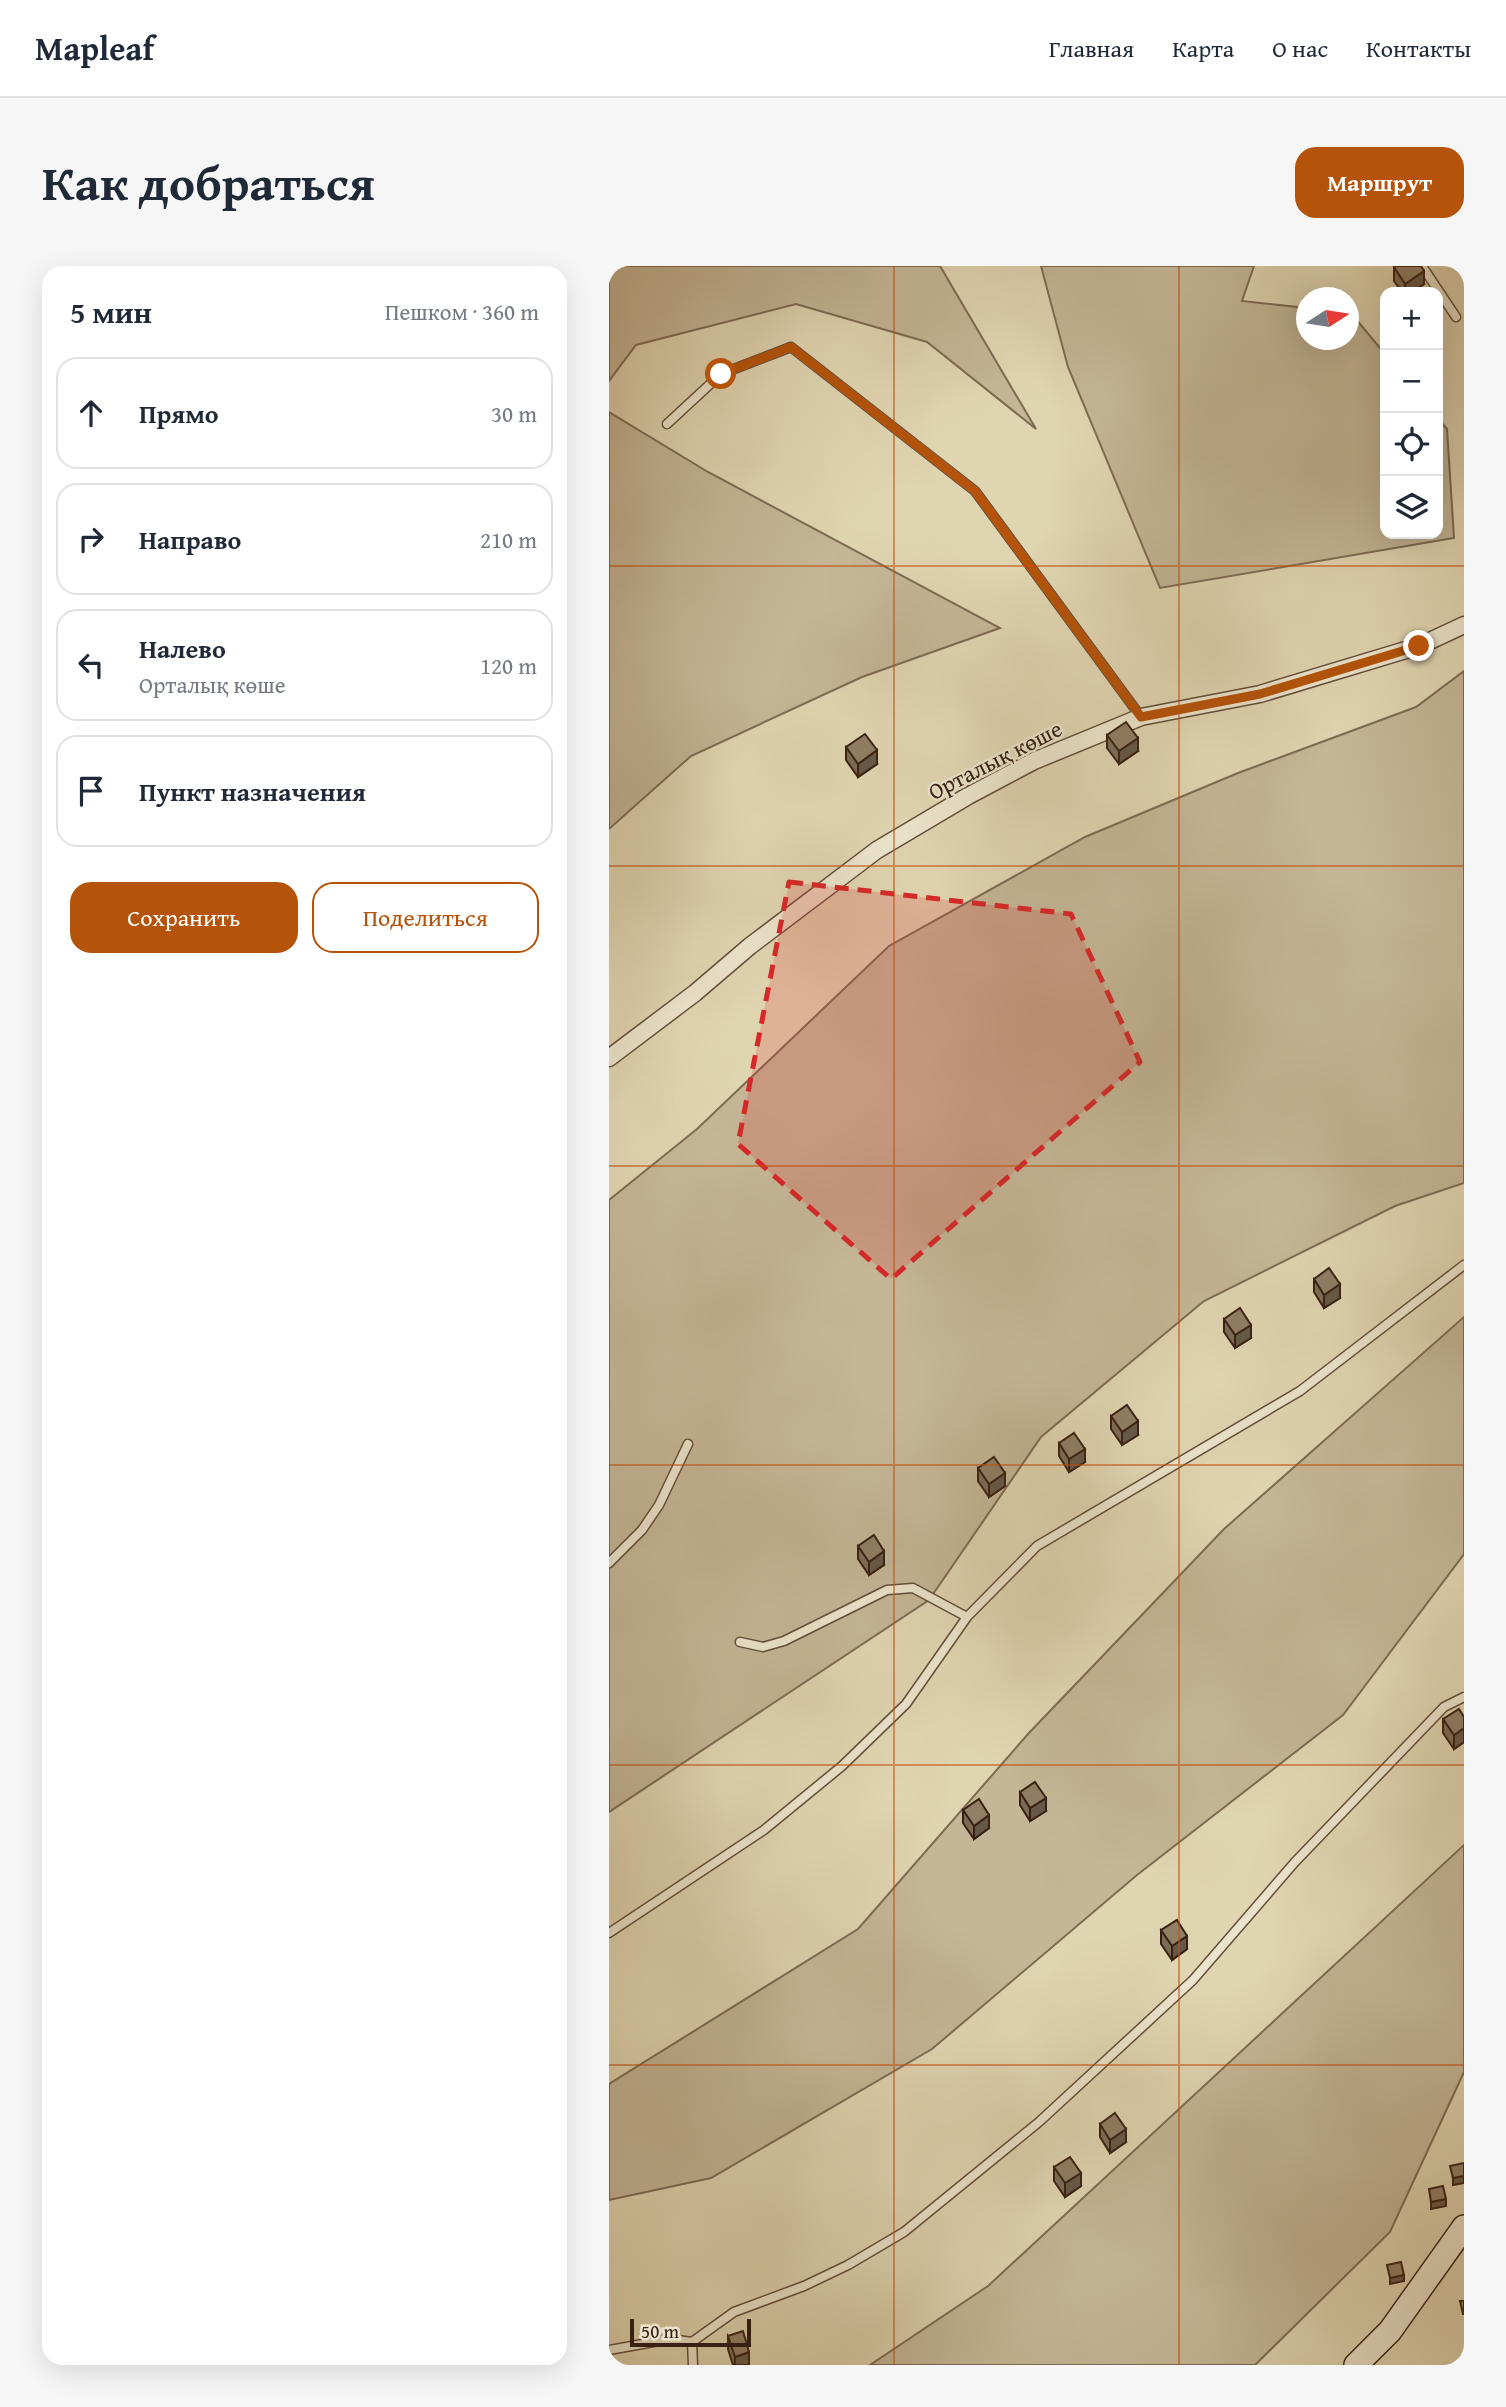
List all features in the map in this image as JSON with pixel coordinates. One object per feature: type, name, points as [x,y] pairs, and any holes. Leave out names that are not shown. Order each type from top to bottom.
[{"type":"street","name":"Орталық көше","points":[[609,1058],[877,850],[968,796],[1034,761],[1141,717],[1260,694],[1419,646],[1464,625]]},
{"type":"street","points":[[1356,2365],[1390,2331],[1464,2227]]},
{"type":"lane","points":[[1422,266],[1456,317]]},
{"type":"lane","points":[[667,424],[721,374],[791,347],[975,491],[1141,717]]},
{"type":"lane","points":[[609,1933],[764,1830],[842,1766],[906,1704],[967,1617],[1037,1546],[1300,1391],[1464,1265]]},
{"type":"lane","points":[[609,1563],[642,1530],[659,1505],[688,1444]]},
{"type":"lane","points":[[740,1642],[763,1647],[783,1641],[887,1590],[913,1588],[967,1617]]},
{"type":"lane","points":[[609,2350],[670,2339],[692,2342],[734,2312],[837,2271],[904,2232],[1039,2122],[1193,1980],[1333,1824],[1444,1707],[1464,1697]]},
{"type":"lane","points":[[692,2342],[693,2365]]},
{"type":"highlighted area","points":[[789,882],[1071,914],[1140,1062],[891,1279],[738,1144]]},
{"type":"shaded area","points":[[609,266],[940,266],[1036,429],[927,342],[796,304],[636,345],[609,381]]},
{"type":"shaded area","points":[[1041,266],[1254,266],[1242,301],[1296,307],[1296,350],[1359,350],[1359,323],[1380,348],[1380,539],[1443,539],[1443,424],[1447,429],[1454,538],[1160,588],[1068,367]]},
{"type":"shaded area","points":[[609,412],[708,472],[1000,628],[862,677],[691,756],[609,829]]},
{"type":"shaded area","points":[[1464,671],[1464,1183],[1395,1206],[1204,1301],[1041,1437],[929,1600],[609,1812],[609,1200],[697,1129],[889,946],[1085,837],[1238,773],[1416,707]]},
{"type":"shaded area","points":[[1464,1317],[1464,1554],[1343,1715],[1137,1875],[932,2049],[711,2178],[609,2200],[609,2084],[858,1929],[1028,1734],[1224,1529]]},
{"type":"shaded area","points":[[1464,1845],[1464,2072],[1390,2232],[1255,2365],[870,2365],[988,2286]]},
{"type":"building","points":[[1421,266],[1424,271],[1405,284],[1394,267]]},
{"type":"building","points":[[1126,722],[1138,738],[1119,751],[1107,735]]},
{"type":"building","points":[[865,734],[877,750],[858,764],[846,747]]},
{"type":"building","points":[[1329,1268],[1340,1284],[1324,1295],[1314,1279]]},
{"type":"building","points":[[1240,1308],[1251,1325],[1235,1335],[1224,1319]]},
{"type":"building","points":[[1127,1405],[1138,1421],[1122,1432],[1111,1416]]},
{"type":"building","points":[[1074,1433],[1085,1449],[1069,1459],[1059,1443]]},
{"type":"building","points":[[994,1457],[1005,1473],[989,1484],[978,1468]]},
{"type":"building","points":[[874,1535],[884,1551],[869,1562],[858,1546]]},
{"type":"building","points":[[1459,1709],[1464,1717],[1464,1728],[1454,1735],[1443,1719]]},
{"type":"building","points":[[1035,1782],[1046,1798],[1030,1808],[1020,1792]]},
{"type":"building","points":[[979,1799],[989,1815],[974,1826],[963,1810]]},
{"type":"building","points":[[1177,1920],[1187,1936],[1172,1946],[1161,1930]]},
{"type":"building","points":[[1115,2113],[1126,2129],[1110,2140],[1100,2124]]},
{"type":"building","points":[[1070,2157],[1081,2173],[1065,2183],[1054,2167]]},
{"type":"building","points":[[1464,2163],[1464,2176],[1453,2178],[1450,2166]]},
{"type":"building","points":[[1443,2186],[1446,2199],[1431,2202],[1429,2189]]},
{"type":"building","points":[[1401,2262],[1404,2275],[1390,2278],[1387,2265]]},
{"type":"building","points":[[1460,2301],[1464,2301],[1464,2314],[1463,2314]]},
{"type":"building","points":[[743,2331],[749,2352],[735,2357],[728,2336]]},
{"type":"route","points":[[721,374],[791,347],[975,491],[1141,717],[1260,694],[1419,646]]}]
